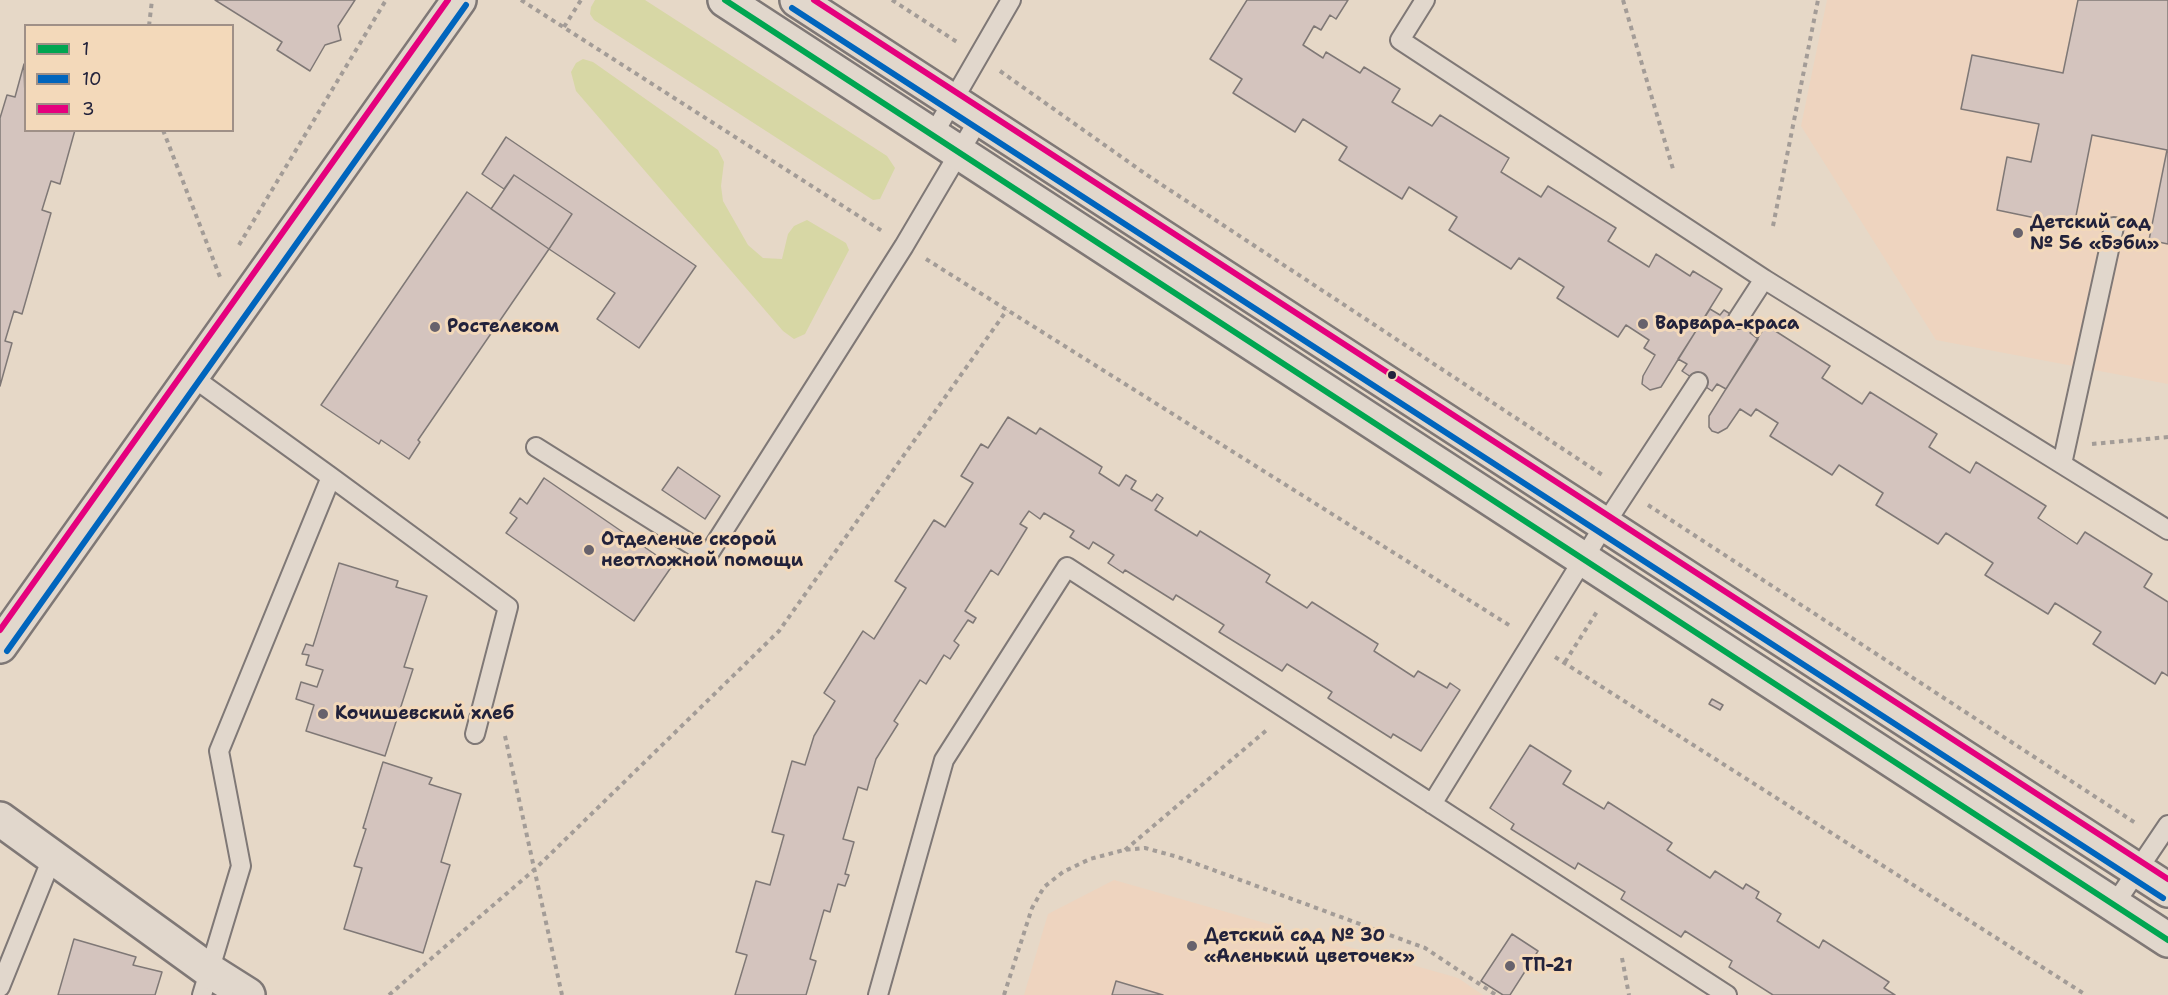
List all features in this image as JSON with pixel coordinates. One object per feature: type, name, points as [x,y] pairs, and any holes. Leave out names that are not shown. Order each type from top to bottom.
[{"type":"street","points":[[0,646],[459,0]]},
{"type":"street","points":[[725,0],[2168,940]]},
{"type":"street","points":[[797,0],[2168,890]]},
{"type":"street","points":[[0,819],[52,858],[206,983],[248,995]]},
{"type":"lane","points":[[536,447],[708,555],[904,246],[960,153],[966,110],[978,56],[1011,0]]},
{"type":"lane","points":[[1425,0],[1400,40],[1764,279],[2168,530]]},
{"type":"lane","points":[[933,135],[966,110]]},
{"type":"lane","points":[[2062,464],[2114,227]]},
{"type":"lane","points":[[1738,319],[1764,279]]},
{"type":"lane","points":[[191,376],[508,607],[475,734]]},
{"type":"lane","points":[[1432,804],[1605,524],[1698,382]]},
{"type":"lane","points":[[206,983],[241,866],[219,751],[331,477]]},
{"type":"lane","points":[[878,995],[944,760],[1067,567],[1727,995]]},
{"type":"lane","points":[[2114,905],[2163,832]]},
{"type":"lane","points":[[0,987],[52,858]]},
{"type":"path","points":[[149,24],[152,0]]},
{"type":"path","points":[[239,246],[386,0]]},
{"type":"path","points":[[521,0],[904,246],[1466,598],[2086,995]]},
{"type":"path","points":[[564,27],[581,0]]},
{"type":"path","points":[[892,0],[978,56],[1147,174],[1627,491],[2163,832]]},
{"type":"path","points":[[1623,0],[1673,169]]},
{"type":"path","points":[[1773,226],[1818,0]]},
{"type":"path","points":[[165,132],[220,276]]},
{"type":"path","points":[[213,286],[226,266]]},
{"type":"path","points":[[389,995],[534,870],[779,631],[1007,310]]},
{"type":"path","points":[[2091,444],[2168,437]]},
{"type":"path","points":[[1124,850],[1289,711]]},
{"type":"path","points":[[504,731],[562,995]]},
{"type":"path","points":[[1004,995],[1032,908],[1044,887],[1063,872],[1090,859],[1124,850],[1145,848],[1178,856],[1425,948],[1496,995]]},
{"type":"shaded area","name":"Детский сад № 56 «Бэби»","points":[[1827,0],[2168,0],[2168,384],[1936,340],[1801,126]]},
{"type":"shaded area","name":"Детский сад № 30 «Аленький цветочек»","points":[[1114,880],[1458,978],[1483,995],[1024,995],[1048,914]]},
{"type":"green space","points":[[595,0],[645,0],[887,156],[895,168],[880,199],[873,200],[594,20],[590,14]]},
{"type":"green space","points":[[583,59],[593,62],[718,150],[724,162],[721,186],[723,201],[748,245],[763,258],[782,259],[788,234],[794,226],[807,220],[846,243],[849,250],[805,334],[794,339],[783,331],[576,91],[571,72],[576,63]]},
{"type":"building","points":[[215,0],[355,0],[338,26],[341,40],[325,45],[310,71],[277,50],[282,42]]},
{"type":"building","points":[[1247,0],[1348,0],[1336,19],[1330,15],[1321,30],[1314,26],[1303,45],[1323,58],[1326,52],[1360,73],[1364,67],[1400,89],[1392,102],[1432,126],[1440,115],[1509,158],[1501,172],[1541,197],[1548,186],[1616,228],[1608,241],[1649,267],[1656,254],[1690,276],[1693,271],[1722,289],[1661,387],[1650,390],[1642,384],[1643,376],[1655,355],[1644,348],[1649,340],[1626,325],[1618,337],[1557,298],[1564,287],[1519,258],[1511,269],[1449,230],[1457,217],[1409,187],[1402,199],[1339,160],[1347,147],[1303,119],[1295,132],[1233,93],[1242,79],[1210,59]]},
{"type":"building","points":[[2078,0],[2168,0],[2168,244],[2149,240],[2167,150],[2092,135],[2074,226],[1997,210],[2007,157],[2031,162],[2039,124],[1961,109],[1972,55],[2063,73]]},
{"type":"building","points":[[24,64],[24,132],[74,132],[60,184],[51,181],[42,210],[51,213],[22,314],[14,311],[5,341],[12,343],[0,386],[0,118],[7,95],[15,97]]},
{"type":"building","points":[[506,137],[696,266],[639,348],[597,319],[615,293],[549,249],[572,214],[514,175],[504,189],[482,174]]},
{"type":"building","points":[[514,175],[572,214],[549,249],[491,209]]},
{"type":"building","name":"Ростелеком","points":[[467,192],[549,249],[418,440],[420,442],[409,459],[381,440],[379,444],[321,405]]},
{"type":"building","points":[[1710,309],[1720,315],[1724,310],[1753,329],[1750,333],[1758,339],[1726,389],[1717,384],[1712,391],[1682,371],[1687,364],[1678,359]]},
{"type":"building","points":[[1766,325],[1830,366],[1822,378],[1862,404],[1870,392],[1937,434],[1929,447],[1970,473],[1976,462],[2046,506],[2038,518],[2077,544],[2085,532],[2152,574],[2144,587],[2168,602],[2168,676],[2162,672],[2155,684],[2093,644],[2101,632],[2055,603],[2048,614],[1985,575],[1993,563],[1946,533],[1938,544],[1876,505],[1883,493],[1839,465],[1832,475],[1770,436],[1778,423],[1756,409],[1751,416],[1740,409],[1727,428],[1718,433],[1712,431],[1709,427],[1709,416]]},
{"type":"building","points":[[1008,417],[1036,434],[1040,428],[1102,467],[1099,473],[1119,486],[1126,475],[1136,481],[1131,489],[1152,501],[1157,494],[1163,498],[1155,510],[1197,536],[1200,531],[1270,575],[1266,582],[1307,608],[1312,602],[1378,644],[1374,651],[1414,677],[1418,671],[1447,688],[1450,683],[1460,690],[1421,751],[1393,734],[1391,738],[1328,698],[1332,692],[1287,664],[1282,671],[1219,632],[1224,625],[1176,595],[1173,600],[1125,570],[1123,573],[1108,563],[1114,555],[1093,542],[1089,549],[1070,537],[1074,531],[1044,513],[1040,519],[1029,511],[1020,524],[1027,528],[998,575],[991,570],[965,611],[976,618],[973,623],[968,620],[954,641],[959,645],[950,659],[944,655],[926,684],[920,680],[894,721],[898,724],[876,759],[867,790],[858,787],[843,839],[854,842],[845,874],[849,875],[845,886],[838,884],[830,912],[824,910],[810,959],[816,961],[806,995],[735,995],[747,955],[736,952],[756,881],[770,885],[784,835],[772,832],[792,761],[805,765],[814,736],[835,701],[824,693],[863,631],[874,639],[906,588],[895,581],[934,520],[945,527],[973,483],[961,476],[981,444],[988,448]]},
{"type":"building","points":[[678,467],[720,496],[705,519],[662,490]]},
{"type":"building","name":"Отделение скорой неотложной помощи","points":[[544,478],[672,566],[634,621],[506,533],[517,518],[510,513],[520,498],[527,504]]},
{"type":"building","points":[[339,563],[398,581],[396,587],[427,596],[404,667],[413,669],[385,756],[306,731],[314,705],[296,699],[301,682],[317,687],[323,670],[306,665],[309,655],[302,654],[306,644],[313,646]]},
{"type":"building","points":[[1712,699],[1723,705],[1720,710],[1709,704]]},
{"type":"building","points":[[1530,745],[1571,771],[1563,784],[1604,809],[1608,802],[1672,843],[1667,850],[1710,878],[1715,871],[1743,889],[1746,884],[1759,892],[1756,898],[1781,914],[1777,921],[1819,948],[1823,940],[1889,982],[1884,988],[1895,995],[1773,995],[1729,967],[1732,961],[1685,931],[1681,937],[1621,899],[1625,892],[1578,863],[1575,869],[1511,829],[1514,824],[1490,808]]},
{"type":"building","points":[[383,762],[432,778],[429,784],[461,794],[441,862],[450,865],[423,953],[344,929],[362,868],[354,866]]},
{"type":"building","name":"ТП-21","points":[[1512,934],[1538,951],[1510,995],[1503,995],[1481,981]]},
{"type":"building","points":[[74,939],[136,957],[133,965],[162,972],[155,995],[58,995]]},
{"type":"building","points":[[1116,981],[1163,995],[1112,995]]},
{"type":"transit line","name":"3","points":[[0,630],[448,0]]},
{"type":"transit line","name":"1","points":[[725,0],[2168,940]]},
{"type":"transit line","name":"3","points":[[814,0],[2168,879]]},
{"type":"transit line","name":"10","points":[[7,651],[466,5]]},
{"type":"transit line","name":"10","points":[[792,8],[2163,898]]},
{"type":"place","name":"Детский сад № 56 «Бэби»","points":[[2018,233]]},
{"type":"place","name":"Варвара-краса","points":[[1643,324]]},
{"type":"place","name":"Ростелеком","points":[[435,327]]},
{"type":"place","name":"Отделение скорой неотложной помощи","points":[[589,550]]},
{"type":"place","name":"Кочишевский хлеб","points":[[323,714]]},
{"type":"place","name":"Детский сад № 30 «Аленький цветочек»","points":[[1192,946]]},
{"type":"place","name":"ТП-21","points":[[1510,966]]}]
